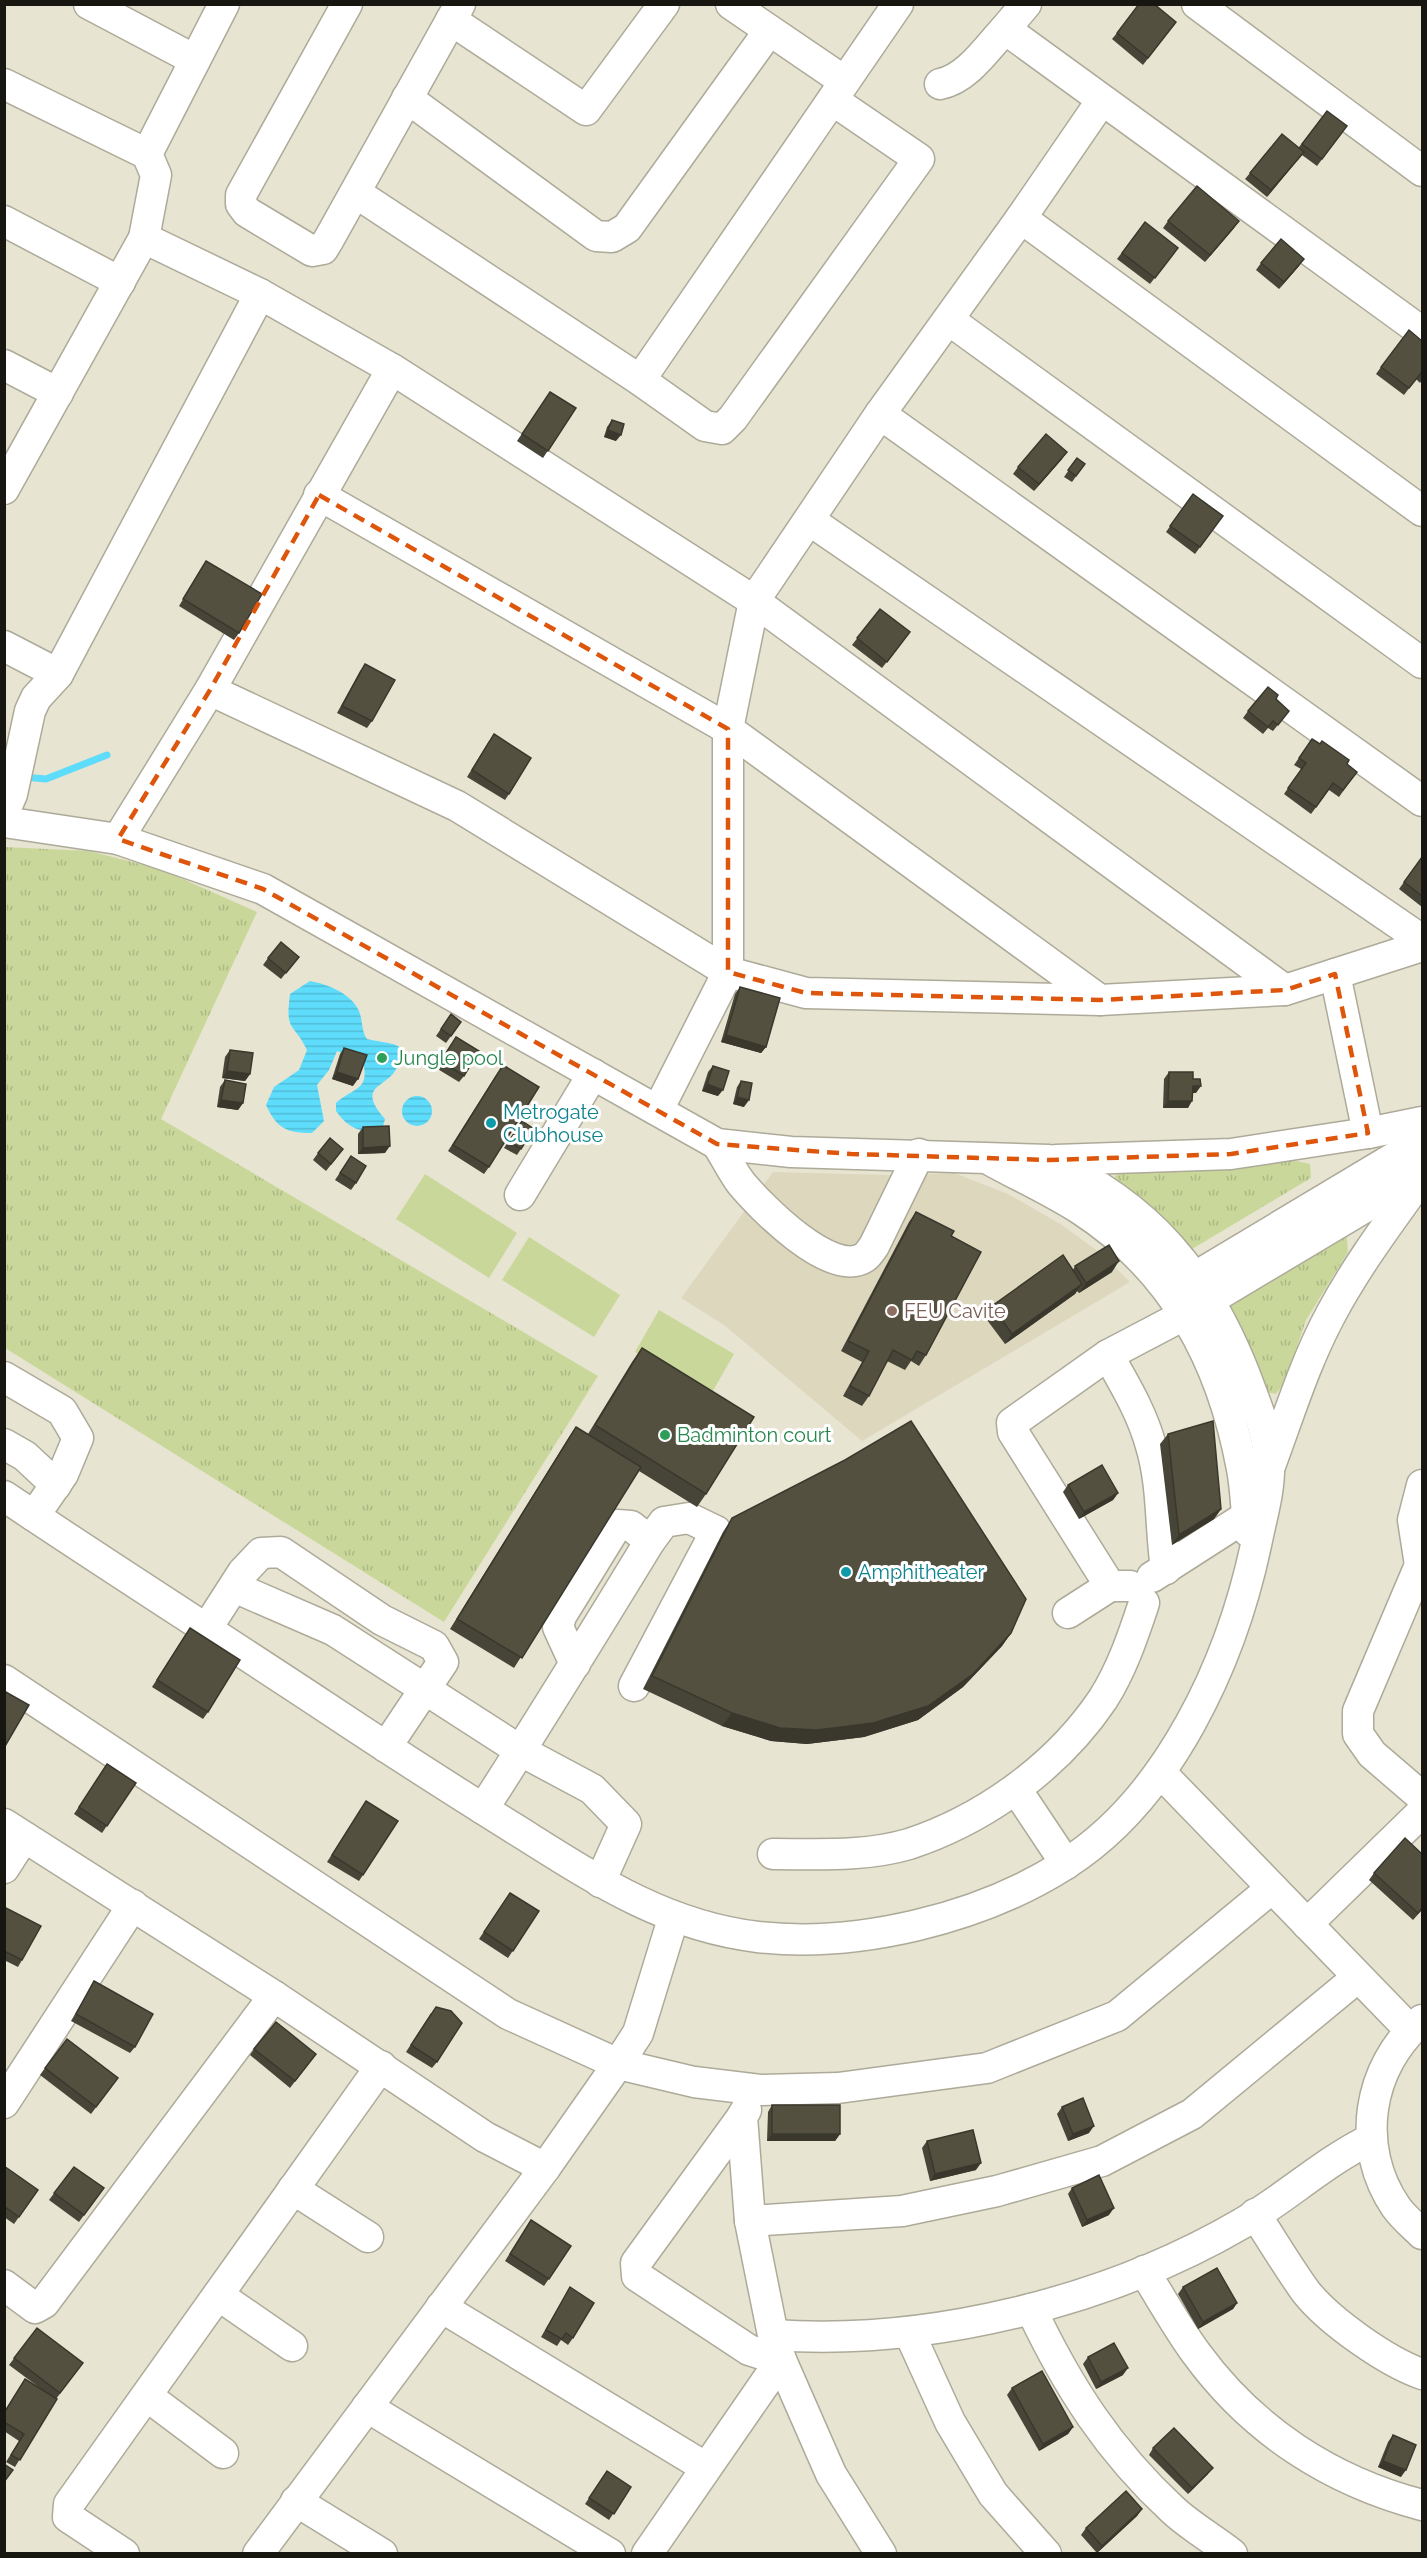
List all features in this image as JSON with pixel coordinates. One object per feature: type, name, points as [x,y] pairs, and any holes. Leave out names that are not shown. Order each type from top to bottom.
[{"type":"street","points":[[147,154],[224,4]]},
{"type":"street","points":[[347,4],[241,195],[241,204],[247,212],[312,251],[323,249],[455,12],[586,110],[664,4]]},
{"type":"street","points":[[356,193],[640,380],[705,426],[722,429],[733,418],[919,159],[769,31],[731,4]]},
{"type":"street","points":[[640,380],[898,4]]},
{"type":"street","points":[[940,84],[950,82],[965,71],[1026,4]]},
{"type":"street","points":[[1197,4],[1422,171]]},
{"type":"street","points":[[95,6],[195,60]]},
{"type":"street","points":[[1005,29],[1422,332]]},
{"type":"street","points":[[407,98],[596,236],[612,237],[627,228],[769,31]]},
{"type":"street","points":[[4,84],[147,154],[156,175],[144,238],[4,489]]},
{"type":"street","points":[[658,1110],[728,972],[728,729],[754,601],[880,414],[949,320],[1102,100]]},
{"type":"street","points":[[1021,218],[1422,511]]},
{"type":"street","points":[[4,221],[120,282]]},
{"type":"street","points":[[144,238],[260,294],[392,369],[754,601],[1285,990]]},
{"type":"street","points":[[260,294],[58,674],[36,698],[30,711],[7,810],[118,839],[263,889],[717,1144],[791,1152],[919,1154],[1049,1160],[1231,1154],[1368,1133],[1422,1122]]},
{"type":"street","points":[[949,320],[1422,663]]},
{"type":"street","points":[[4,365],[58,393]]},
{"type":"street","points":[[118,839],[210,690],[392,369]]},
{"type":"street","points":[[880,414],[1422,801]]},
{"type":"street","points":[[319,495],[728,729],[1100,1000]]},
{"type":"street","points":[[809,520],[1422,940]]},
{"type":"street","points":[[4,646],[58,674]]},
{"type":"street","points":[[210,690],[457,806],[728,972],[806,993],[1100,1000],[1285,990],[1422,946]]},
{"type":"street","points":[[1335,974],[1368,1133]]},
{"type":"street","points":[[520,1195],[593,1074]]},
{"type":"street","points":[[1140,1585],[1013,1432],[1012,1423],[1190,1295],[1422,1142]]},
{"type":"street","points":[[717,1144],[741,1182],[784,1227],[807,1244],[835,1259],[851,1261],[864,1257],[874,1246],[919,1154]]},
{"type":"street","points":[[987,1158],[1079,1208],[1107,1228],[1190,1295],[1230,1337],[1257,1406],[1270,1466]]},
{"type":"street","points":[[1049,1160],[1086,1177],[1117,1198],[1149,1225],[1190,1295],[1209,1359],[1228,1408],[1255,1514]]},
{"type":"street","points":[[1190,1295],[1422,1174]]},
{"type":"street","points":[[4,1496],[483,1809],[600,1882],[673,1919],[756,1937],[836,1940],[917,1927],[1007,1894],[1066,1864],[1113,1825],[1160,1772],[1188,1729],[1212,1682],[1232,1633],[1252,1561],[1255,1514],[1270,1466],[1311,1357],[1330,1315],[1354,1274],[1422,1174]]},
{"type":"street","points":[[773,1854],[852,1854],[908,1844],[964,1821],[1016,1789],[1065,1746],[1103,1698],[1126,1656],[1160,1496],[1152,1448],[1140,1412],[1108,1355]]},
{"type":"street","points":[[4,1377],[62,1411],[78,1438],[56,1485],[34,1516]]},
{"type":"street","points":[[4,1444],[25,1456],[56,1485]]},
{"type":"street","points":[[1422,1485],[1413,1520],[1421,1562],[1358,1712],[1358,1734],[1372,1754],[1422,1797]]},
{"type":"street","points":[[1068,1613],[1140,1585],[1255,1514]]},
{"type":"street","points":[[483,1809],[664,1521],[689,1518],[716,1531],[634,1686]]},
{"type":"street","points":[[207,1628],[243,1572],[261,1553],[281,1552],[382,1620],[434,1646],[443,1662],[386,1747]]},
{"type":"street","points":[[234,1587],[333,1630],[521,1751],[592,1788],[626,1824],[600,1882]]},
{"type":"street","points":[[4,1680],[508,2014],[618,2064],[694,2082],[760,2090],[838,2088],[987,2068],[1117,2016],[1272,1888]]},
{"type":"street","points":[[1160,1772],[1358,1977],[1416,2025],[1391,2054],[1378,2080],[1372,2109],[1371,2139],[1379,2175],[1393,2200],[1422,2234]]},
{"type":"street","points":[[1016,1789],[1066,1864]]},
{"type":"street","points":[[1307,1924],[1422,1812]]},
{"type":"street","points":[[4,1868],[14,1830],[274,1996],[485,2137],[545,2168]]},
{"type":"street","points":[[4,2103],[133,1905]]},
{"type":"street","points":[[258,2553],[545,2168],[618,2064],[638,2033],[673,1919]]},
{"type":"street","points":[[750,2221],[902,2211],[997,2191],[1102,2161],[1192,2114],[1358,1977]]},
{"type":"street","points":[[4,2285],[34,2308],[45,2303],[274,1996]]},
{"type":"street","points":[[124,2553],[68,2517],[69,2504],[381,2066]]},
{"type":"street","points":[[760,2090],[636,2263],[637,2276],[749,2350],[777,2348],[806,2337],[909,2332],[1031,2309],[1144,2271],[1242,2224],[1342,2153],[1371,2139]]},
{"type":"street","points":[[742,2116],[750,2221],[777,2348],[831,2474],[881,2553]]},
{"type":"street","points":[[293,2190],[368,2236]]},
{"type":"street","points":[[1255,2214],[1308,2293],[1359,2339],[1401,2367],[1422,2374]]},
{"type":"street","points":[[1144,2271],[1195,2352],[1236,2402],[1280,2440],[1330,2471],[1387,2496],[1422,2505]]},
{"type":"street","points":[[218,2295],[292,2346]]},
{"type":"street","points":[[441,2307],[705,2467]]},
{"type":"street","points":[[1031,2309],[1060,2368],[1099,2430],[1173,2511],[1232,2553]]},
{"type":"street","points":[[909,2332],[950,2422],[993,2494],[1046,2553]]},
{"type":"street","points":[[647,2553],[705,2467],[777,2348]]},
{"type":"street","points":[[147,2396],[223,2453]]},
{"type":"street","points":[[367,2407],[610,2553]]},
{"type":"street","points":[[296,2501],[382,2553]]},
{"type":"highlighted area","points":[[319,495],[728,729],[728,972],[806,993],[1100,1000],[1285,990],[1335,974],[1368,1133],[1231,1154],[1049,1160],[851,1154],[717,1144],[263,889],[118,839],[210,690]]},
{"type":"shaded area","name":"FEU Cavite","points":[[773,1172],[889,1175],[954,1173],[1008,1194],[1062,1225],[1103,1255],[1130,1282],[862,1441],[724,1325],[681,1298]]},
{"type":"green space","points":[[4,847],[89,851],[160,869],[257,912],[161,1119],[598,1376],[444,1622],[5,1348]]},
{"type":"green space","points":[[1292,1160],[1310,1164],[1311,1178],[1187,1252],[1112,1184],[1115,1176],[1123,1171],[1233,1167]]},
{"type":"green space","points":[[425,1174],[517,1233],[489,1278],[396,1219]]},
{"type":"green space","points":[[1335,1231],[1347,1238],[1348,1252],[1306,1320],[1285,1382],[1276,1394],[1261,1391],[1250,1369],[1226,1295]]},
{"type":"green space","points":[[529,1237],[620,1295],[594,1337],[502,1280]]},
{"type":"green space","points":[[659,1310],[734,1354],[710,1396],[635,1352]]},
{"type":"water","name":"Jungle pool","points":[[310,981],[331,987],[350,999],[359,1011],[367,1039],[393,1044],[403,1050],[407,1056],[410,1063],[397,1067],[393,1074],[373,1093],[376,1108],[385,1119],[382,1130],[368,1131],[350,1126],[336,1111],[336,1103],[359,1087],[365,1071],[363,1061],[337,1051],[329,1070],[317,1085],[324,1121],[312,1133],[296,1132],[284,1128],[274,1120],[266,1105],[274,1087],[299,1070],[307,1050],[291,1026],[289,1006],[290,994]]},
{"type":"water","points":[[417,1096],[423,1097],[431,1105],[431,1117],[423,1125],[417,1126],[411,1125],[403,1117],[402,1111],[403,1105],[411,1097]]},
{"type":"building","points":[[1139,4],[1154,4],[1176,22],[1148,58],[1117,33]]},
{"type":"building","points":[[1327,111],[1347,126],[1322,159],[1302,144]]},
{"type":"building","points":[[1282,134],[1304,152],[1271,190],[1250,173]]},
{"type":"building","points":[[1197,186],[1239,221],[1210,255],[1168,221]]},
{"type":"building","points":[[1145,222],[1178,248],[1155,278],[1122,253]]},
{"type":"building","points":[[1281,239],[1304,259],[1284,282],[1261,263]]},
{"type":"building","points":[[1409,330],[1422,341],[1422,374],[1409,388],[1381,367]]},
{"type":"building","points":[[550,392],[576,408],[548,451],[522,434]]},
{"type":"building","points":[[612,420],[624,424],[621,435],[608,430]]},
{"type":"building","points":[[1046,434],[1067,452],[1039,484],[1018,467]]},
{"type":"building","points":[[1077,458],[1085,464],[1076,476],[1068,470]]},
{"type":"building","points":[[1193,494],[1223,516],[1200,547],[1170,526]]},
{"type":"building","points":[[206,561],[262,594],[239,633],[183,599]]},
{"type":"building","points":[[880,609],[910,632],[887,662],[857,638]]},
{"type":"building","points":[[365,664],[395,680],[372,721],[342,706]]},
{"type":"building","points":[[1268,687],[1278,695],[1276,699],[1289,711],[1278,725],[1273,721],[1268,727],[1248,711]]},
{"type":"building","points":[[494,734],[531,758],[509,794],[472,770]]},
{"type":"building","points":[[1312,739],[1320,744],[1322,741],[1349,760],[1347,764],[1357,772],[1343,790],[1333,783],[1316,807],[1288,788],[1306,763],[1299,758]]},
{"type":"building","points":[[1422,857],[1422,896],[1404,882]]},
{"type":"building","points":[[281,942],[299,957],[286,973],[268,958]]},
{"type":"building","points":[[740,987],[780,998],[766,1047],[726,1035]]},
{"type":"building","points":[[451,1014],[461,1022],[451,1036],[441,1029]]},
{"type":"building","points":[[456,1037],[479,1051],[464,1076],[441,1061]]},
{"type":"building","points":[[344,1048],[367,1055],[358,1079],[337,1072]]},
{"type":"building","points":[[230,1050],[253,1053],[250,1074],[227,1071]]},
{"type":"building","name":"Metrogate Clubhouse","points":[[503,1065],[539,1087],[489,1167],[453,1145]]},
{"type":"building","points":[[713,1066],[729,1071],[723,1090],[707,1084]]},
{"type":"building","points":[[1169,1072],[1193,1072],[1193,1079],[1200,1079],[1201,1086],[1193,1086],[1192,1101],[1168,1101]]},
{"type":"building","points":[[225,1080],[246,1084],[243,1103],[221,1100]]},
{"type":"building","points":[[741,1081],[752,1083],[749,1100],[737,1097]]},
{"type":"building","points":[[522,1121],[534,1129],[521,1149],[509,1141]]},
{"type":"building","points":[[389,1126],[390,1146],[363,1148],[363,1127]]},
{"type":"building","points":[[330,1138],[343,1149],[331,1164],[318,1153]]},
{"type":"building","points":[[351,1156],[366,1166],[356,1183],[340,1173]]},
{"type":"building","points":[[916,1212],[954,1231],[951,1236],[981,1252],[926,1355],[917,1351],[912,1360],[893,1350],[869,1396],[850,1386],[869,1351],[848,1341]]},
{"type":"building","points":[[1109,1245],[1119,1261],[1086,1283],[1075,1266]]},
{"type":"building","points":[[1063,1255],[1082,1284],[1012,1334],[992,1306]]},
{"type":"building","name":"Badminton court","points":[[642,1348],[754,1417],[706,1494],[595,1425]]},
{"type":"building","name":"Amphitheater","points":[[911,1421],[1026,1599],[1011,1633],[973,1674],[928,1706],[873,1723],[817,1730],[780,1728],[732,1713],[652,1676],[732,1518],[845,1460]]},
{"type":"building","points":[[1213,1421],[1221,1509],[1179,1535],[1168,1434]]},
{"type":"building","points":[[576,1427],[641,1467],[522,1658],[457,1619]]},
{"type":"building","points":[[1102,1465],[1118,1493],[1084,1512],[1068,1485]]},
{"type":"building","points":[[190,1628],[240,1660],[208,1712],[157,1680]]},
{"type":"building","points":[[4,1691],[29,1705],[4,1748]]},
{"type":"building","points":[[107,1764],[136,1783],[107,1826],[79,1807]]},
{"type":"building","points":[[366,1801],[398,1821],[363,1875],[332,1855]]},
{"type":"building","points":[[1405,1838],[1422,1854],[1422,1908],[1418,1913],[1374,1873]]},
{"type":"building","points":[[510,1893],[539,1911],[513,1951],[484,1932]]},
{"type":"building","points":[[4,1907],[41,1926],[22,1960],[4,1951]]},
{"type":"building","points":[[94,1981],[153,2014],[135,2047],[76,2014]]},
{"type":"building","points":[[436,2007],[451,2011],[462,2023],[437,2062],[411,2045]]},
{"type":"building","points":[[276,2022],[316,2054],[295,2081],[254,2049]]},
{"type":"building","points":[[67,2039],[118,2078],[96,2107],[45,2068]]},
{"type":"building","points":[[1083,2098],[1094,2126],[1073,2134],[1062,2107]]},
{"type":"building","points":[[772,2105],[840,2105],[840,2134],[772,2134]]},
{"type":"building","points":[[973,2130],[981,2163],[935,2174],[927,2141]]},
{"type":"building","points":[[4,2166],[38,2190],[19,2217],[4,2206]]},
{"type":"building","points":[[74,2167],[104,2188],[84,2215],[54,2193]]},
{"type":"building","points":[[1099,2175],[1114,2208],[1087,2220],[1072,2188]]},
{"type":"building","points":[[531,2220],[571,2246],[549,2279],[510,2254]]},
{"type":"building","points":[[1217,2268],[1237,2303],[1203,2322],[1183,2287]]},
{"type":"building","points":[[570,2287],[594,2303],[573,2338],[566,2333],[562,2339],[546,2330]]},
{"type":"building","points":[[37,2328],[83,2363],[60,2393],[14,2358]]},
{"type":"building","points":[[1114,2343],[1128,2368],[1101,2382],[1088,2357]]},
{"type":"building","points":[[1042,2371],[1073,2427],[1043,2444],[1012,2388]]},
{"type":"building","points":[[25,2379],[57,2399],[20,2460],[11,2455],[24,2434],[4,2422],[4,2413]]},
{"type":"building","points":[[1174,2428],[1213,2468],[1192,2488],[1153,2448]]},
{"type":"building","points":[[1393,2435],[1416,2445],[1406,2470],[1383,2461]]},
{"type":"building","points":[[4,2464],[13,2470],[4,2482]]},
{"type":"building","points":[[607,2471],[631,2487],[614,2514],[589,2498]]},
{"type":"building","points":[[1126,2491],[1142,2509],[1102,2546],[1086,2528]]},
{"type":"waterway","points":[[24,777],[46,779],[107,755]]},
{"type":"place","name":"Jungle pool","points":[[382,1058]]},
{"type":"place","name":"Metrogate Clubhouse","points":[[491,1123]]},
{"type":"place","name":"FEU Cavite","points":[[892,1311]]},
{"type":"place","name":"Badminton court","points":[[665,1435]]},
{"type":"place","name":"Amphitheater","points":[[846,1572]]}]
